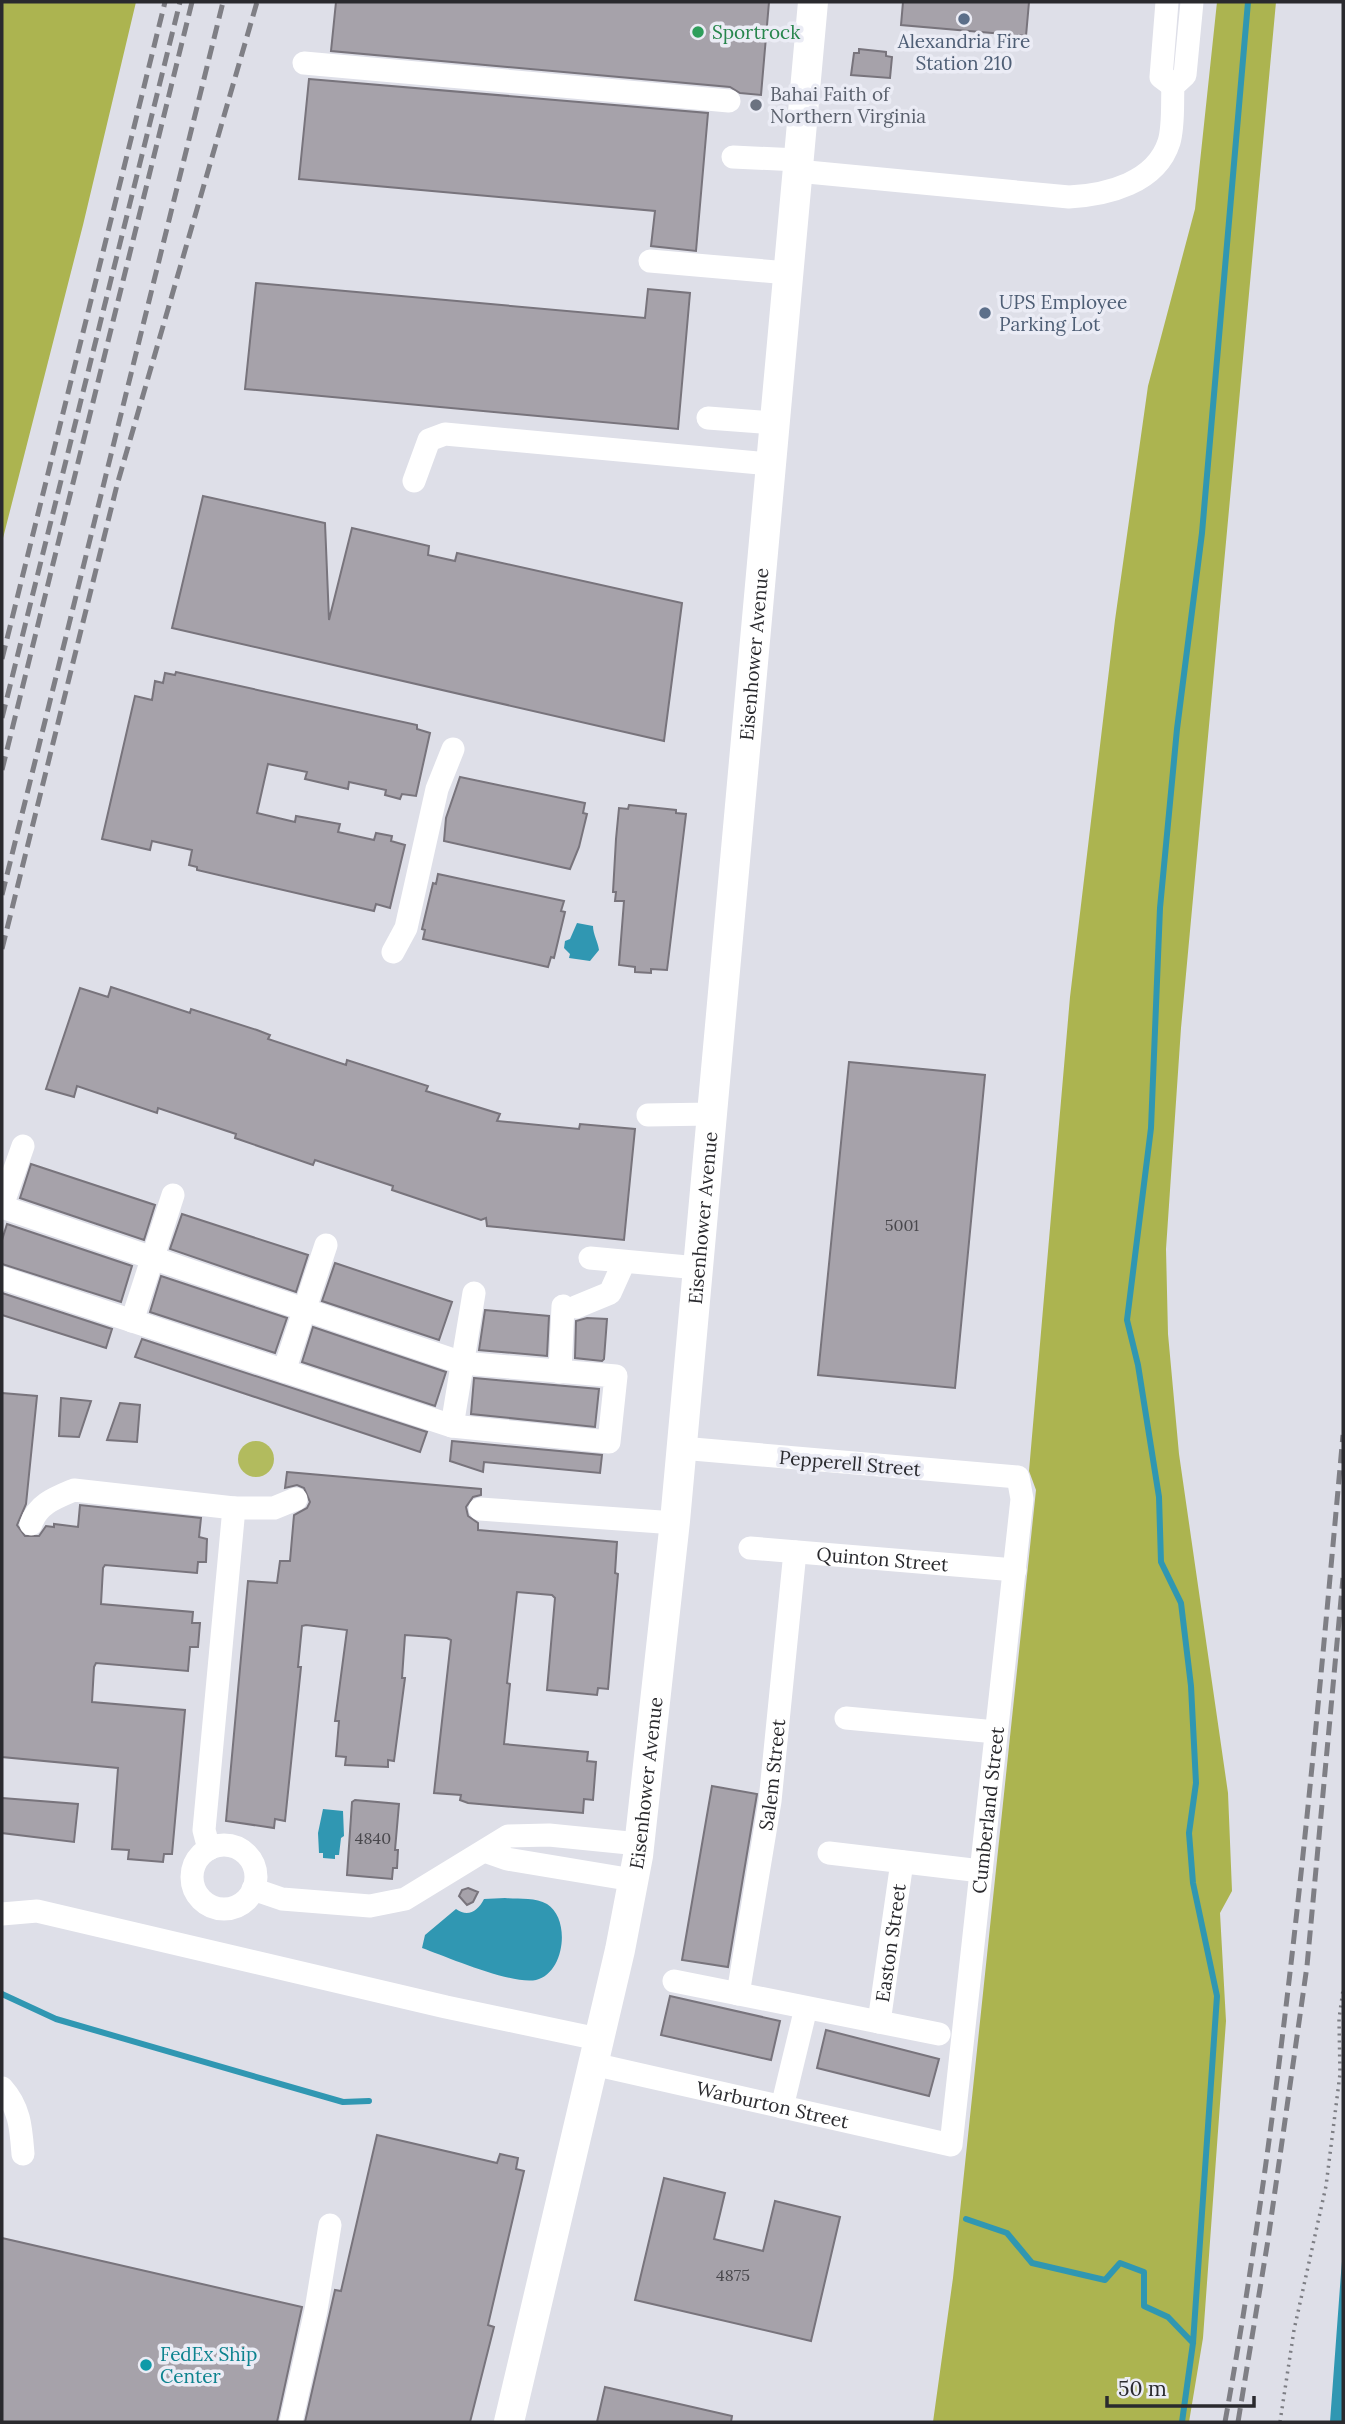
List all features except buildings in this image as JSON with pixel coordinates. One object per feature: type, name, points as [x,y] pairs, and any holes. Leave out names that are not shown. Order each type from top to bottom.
[{"type":"main road","name":"Eisenhower Avenue","points":[[509,2422],[596,2051],[639,1844],[675,1523],[813,2]]},
{"type":"street","points":[[1167,2],[1161,77],[1173,86]]},
{"type":"street","points":[[733,157],[1069,197],[1100,196],[1145,176],[1169,142],[1173,86],[1185,75],[1192,2]]},
{"type":"street","points":[[304,63],[729,101]]},
{"type":"street","points":[[650,261],[788,273]]},
{"type":"street","points":[[708,418],[775,423]]},
{"type":"street","points":[[414,481],[429,440],[445,434],[770,464]]},
{"type":"street","points":[[393,952],[406,928],[437,789],[453,749]]},
{"type":"street","points":[[648,1115],[712,1114]]},
{"type":"street","points":[[2,1278],[452,1426],[609,1442],[616,1376],[462,1363],[2,1207],[23,1146]]},
{"type":"street","points":[[132,1321],[173,1195]]},
{"type":"street","points":[[284,1371],[326,1245]]},
{"type":"street","points":[[590,1258],[698,1268]]},
{"type":"street","points":[[560,1371],[570,1306],[610,1293],[624,1262]]},
{"type":"street","points":[[452,1426],[474,1293]]},
{"type":"street","name":"Pepperell Street","points":[[681,1448],[1018,1477]]},
{"type":"street","name":"Cumberland Street","points":[[951,2145],[1015,1570],[1022,1499],[1018,1477]]},
{"type":"street","points":[[30,1524],[35,1512],[50,1500],[74,1490],[234,1508],[274,1508],[296,1499]]},
{"type":"street","points":[[209,1849],[204,1830],[234,1508]]},
{"type":"street","points":[[480,1509],[675,1523]]},
{"type":"street","name":"Quinton Street","points":[[750,1548],[1015,1570]]},
{"type":"street","name":"Salem Street","points":[[738,1994],[770,1801],[795,1552]]},
{"type":"street","points":[[846,1718],[996,1732]]},
{"type":"street","points":[[253,1889],[282,1899],[370,1906],[405,1899],[433,1879],[486,1852],[508,1836],[548,1835],[639,1844]]},
{"type":"street","points":[[224,1845],[244,1852],[255,1869],[253,1889],[248,1899],[229,1909],[219,1909],[200,1899],[191,1879],[197,1859],[209,1849],[224,1845]]},
{"type":"street","points":[[486,1852],[507,1859],[633,1880]]},
{"type":"street","points":[[829,1853],[981,1871]]},
{"type":"street","name":"Easton Street","points":[[879,2022],[902,1862]]},
{"type":"street","name":"Warburton Street","points":[[2,1914],[37,1911],[596,2051],[782,2107],[951,2145]]},
{"type":"street","points":[[674,1981],[939,2034]]},
{"type":"street","points":[[782,2107],[806,2008]]},
{"type":"street","points":[[2,2088],[14,2101],[17,2110],[23,2154]]},
{"type":"street","points":[[291,2422],[316,2310],[330,2225]]},
{"type":"path","points":[[1280,2422],[1294,2330],[1326,2186],[1340,2074],[1339,2019],[1343,1990]]},
{"type":"green space","points":[[2,2],[136,2],[83,225],[2,542]]},
{"type":"green space","points":[[1217,2],[1276,2],[1181,1028],[1166,1249],[1168,1334],[1179,1454],[1228,1793],[1232,1891],[1220,1913],[1226,2021],[1203,2338],[1189,2422],[933,2422],[953,2278],[1036,1490],[1029,1471],[1070,997],[1115,620],[1148,386],[1195,209]]},
{"type":"green space","points":[[256,1441],[269,1446],[274,1459],[269,1472],[256,1477],[243,1472],[238,1459],[243,1446]]},
{"type":"water","points":[[577,923],[593,926],[599,950],[590,961],[569,958],[570,954],[564,948],[565,941],[570,939]]},
{"type":"water","points":[[323,1809],[343,1811],[344,1836],[341,1838],[339,1855],[335,1855],[335,1859],[323,1858],[323,1853],[319,1853],[318,1833]]},
{"type":"water","points":[[484,1899],[537,1900],[555,1911],[562,1933],[561,1945],[559,1957],[546,1975],[536,1980],[512,1978],[422,1948],[425,1935],[456,1909],[469,1913],[476,1910]]},
{"type":"water","points":[[1343,2250],[1343,2422],[1330,2422],[1341,2273]]},
{"type":"waterway","points":[[1182,2422],[1193,2343],[1217,1996],[1193,1883],[1189,1833],[1196,1783],[1191,1686],[1181,1603],[1161,1562],[1159,1497],[1138,1365],[1127,1320],[1151,1128],[1160,908],[1177,729],[1202,533],[1248,2]]},
{"type":"waterway","points":[[2,1994],[56,2019],[343,2102],[369,2101]]},
{"type":"waterway","points":[[966,2219],[1007,2233],[1032,2263],[1105,2280],[1120,2263],[1144,2272],[1144,2306],[1168,2317],[1193,2343]]},
{"type":"railway","points":[[2,659],[165,2]]},
{"type":"railway","points":[[2,718],[180,2]]},
{"type":"railway","points":[[2,770],[192,2]]},
{"type":"railway","points":[[2,895],[223,2]]},
{"type":"railway","points":[[2,949],[117,485],[257,2]]},
{"type":"railway","points":[[1225,2422],[1264,2176],[1295,1930],[1343,1435]]},
{"type":"railway","points":[[1238,2422],[1268,2240],[1307,1966],[1343,1578]]},
{"type":"place","name":"Alexandria Fire Station 210","points":[[964,19]]},
{"type":"place","name":"Sportrock","points":[[698,32]]},
{"type":"place","name":"Bahai Faith of Northern Virginia","points":[[756,105]]},
{"type":"place","name":"UPS Employee Parking Lot","points":[[985,313]]},
{"type":"place","name":"FedEx Ship Center","points":[[146,2365]]}]
